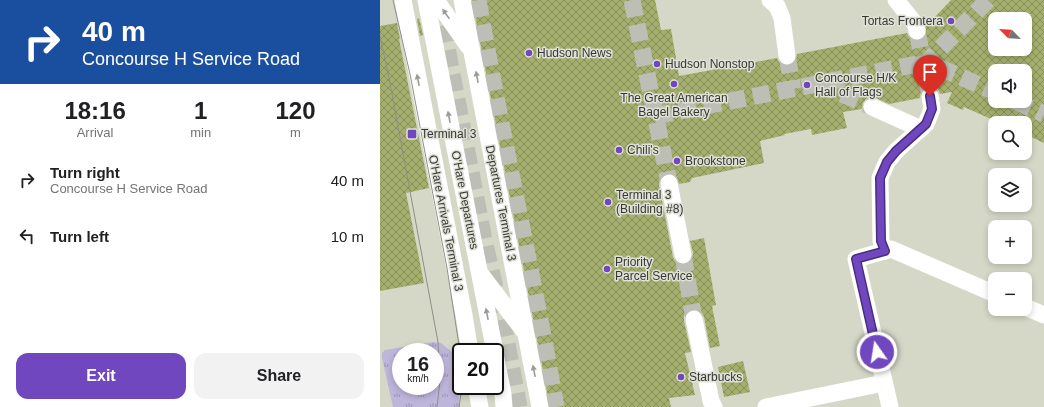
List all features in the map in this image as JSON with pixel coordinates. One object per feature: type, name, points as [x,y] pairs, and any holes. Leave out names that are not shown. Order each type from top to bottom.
[{"type":"street","name":"O'Hare Arrivals Terminal 3","points":[[403,0],[469,343]]},
{"type":"street","name":"O'Hare Departures","points":[[426,0],[493,343]]},
{"type":"street","points":[[436,0],[472,51]]},
{"type":"street","name":"Departures Terminal 3","points":[[462,0],[540,407]]},
{"type":"street","points":[[770,0],[777,6],[782,18],[787,56]]},
{"type":"street","points":[[896,0],[916,25],[917,31]]},
{"type":"street","points":[[885,251],[881,241],[880,178],[887,162],[892,156],[926,124],[932,109],[930,96]]},
{"type":"street","points":[[872,107],[921,129]]},
{"type":"street","points":[[669,183],[683,255]]},
{"type":"street","points":[[890,407],[856,259],[891,249],[988,291]]},
{"type":"street","points":[[479,273],[527,335]]},
{"type":"street","points":[[1032,310],[1044,315]]},
{"type":"street","points":[[694,319],[711,401],[714,407]]},
{"type":"street","points":[[766,407],[884,382]]},
{"type":"street","points":[[478,395],[480,407]]},
{"type":"street","name":"O'Hare Departures","points":[[503,395],[504,407]]},
{"type":"shaded area","points":[[380,0],[1044,0],[1044,407],[380,407]]},
{"type":"green space","points":[[444,345],[452,352],[452,395],[458,395],[460,407],[393,407],[382,353],[385,350],[392,349],[392,395],[444,395]]},
{"type":"building","points":[[472,0],[655,0],[661,30],[671,29],[679,76],[777,58],[783,65],[789,66],[796,60],[797,54],[907,33],[913,40],[919,41],[924,38],[926,34],[925,21],[927,18],[930,22],[951,0],[1044,0],[1044,143],[1032,137],[1032,116],[988,116],[988,118],[964,107],[963,110],[947,103],[952,92],[940,94],[938,89],[929,86],[923,88],[920,98],[889,104],[876,98],[871,97],[866,99],[863,103],[862,109],[843,112],[847,128],[812,135],[811,129],[784,134],[785,135],[760,141],[764,163],[692,178],[690,182],[679,184],[677,177],[673,174],[667,173],[663,175],[660,179],[659,185],[675,261],[680,265],[689,263],[692,259],[693,253],[690,241],[704,238],[716,305],[712,306],[720,346],[710,348],[702,313],[692,309],[687,312],[684,316],[684,321],[691,352],[685,353],[695,395],[669,398],[671,407],[550,407]]},
{"type":"building","points":[[419,18],[423,35],[420,36],[417,19]]},
{"type":"building","points":[[397,23],[429,188],[406,193],[424,283],[380,291],[380,26]]},
{"type":"building","points":[[743,361],[750,392],[724,397],[718,367]]},
{"type":"tunnel","points":[[478,0],[556,407]]},
{"type":"tunnel","points":[[632,0],[669,183]]},
{"type":"tunnel","points":[[988,0],[927,62],[988,89]]},
{"type":"tunnel","points":[[438,1],[484,240],[503,322],[519,407]]},
{"type":"tunnel","points":[[917,31],[930,96]]},
{"type":"tunnel","points":[[787,56],[793,89]]},
{"type":"tunnel","points":[[655,116],[927,62]]},
{"type":"tunnel","points":[[819,84],[872,107]]},
{"type":"tunnel","points":[[1031,108],[1044,114]]},
{"type":"tunnel","points":[[683,255],[694,319]]},
{"type":"tram line","points":[[393,0],[410,74],[447,268],[459,343]]},
{"type":"tram line","points":[[380,36],[438,342],[440,381],[437,407]]},
{"type":"tram line","points":[[459,407],[461,395]]},
{"type":"place","name":"Tortas Frontera","points":[[951,21]]},
{"type":"place","name":"Hudson News","points":[[529,53]]},
{"type":"place","name":"Hudson Nonstop","points":[[657,64]]},
{"type":"place","name":"The Great American Bagel Bakery","points":[[674,84]]},
{"type":"place","name":"Concourse H/K Hall of Flags","points":[[807,85]]},
{"type":"place","name":"Terminal 3","points":[[412,134]]},
{"type":"place","name":"Chili's","points":[[619,150]]},
{"type":"place","name":"Brookstone","points":[[677,161]]},
{"type":"place","name":"Terminal 3 (Building #8)","points":[[608,202]]},
{"type":"place","name":"Priority Parcel Service","points":[[607,269]]},
{"type":"place","name":"Starbucks","points":[[681,377]]},
{"type":"route","points":[[877,352],[856,259],[885,251],[881,241],[880,178],[887,162],[896,151],[926,124],[932,109],[932,100],[930,96]]}]
